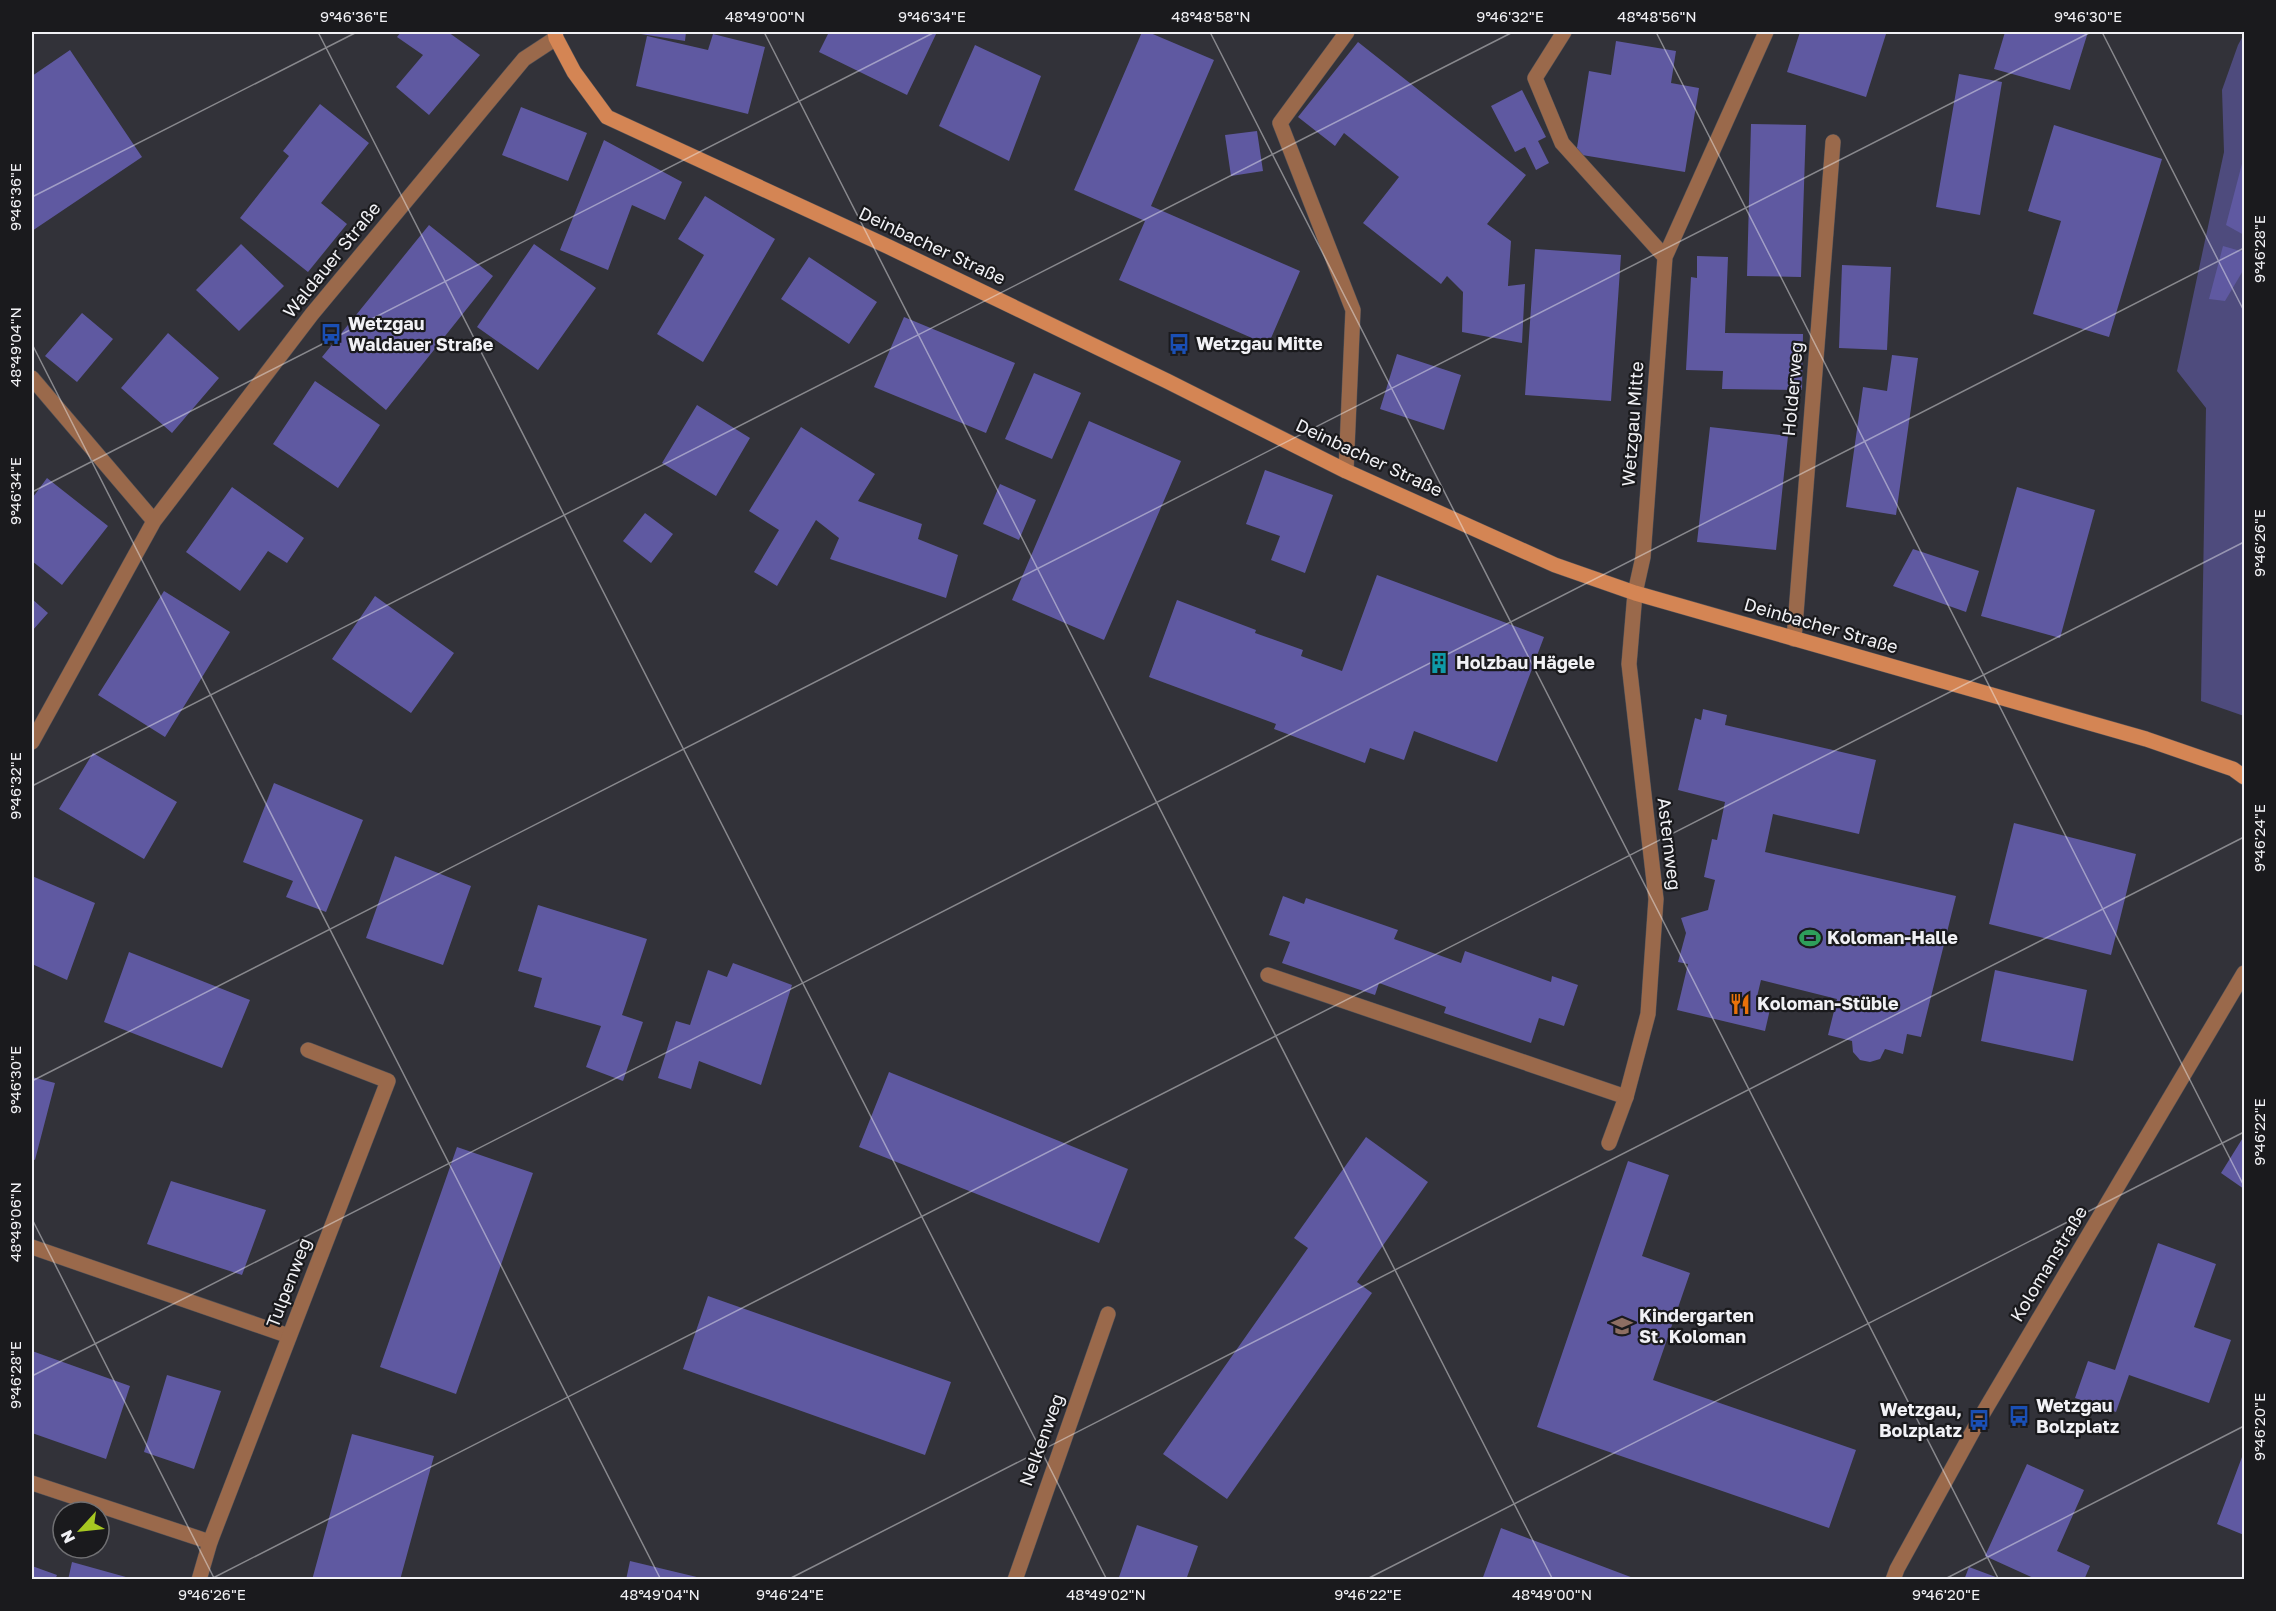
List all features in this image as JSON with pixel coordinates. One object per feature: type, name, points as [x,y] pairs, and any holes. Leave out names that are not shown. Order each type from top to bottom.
[{"type":"street","points":[[1346,471],[1353,310],[1280,123],[1347,32]]},
{"type":"street","points":[[1564,32],[1535,78],[1562,142],[1665,257]]},
{"type":"street","name":"Wetzgau Mitte","points":[[1635,593],[1643,557],[1665,257],[1766,32]]},
{"type":"street","name":"Deinbacher Straße","points":[[556,35],[574,72],[607,117],[899,252],[1167,381],[1346,471],[1555,565],[1635,593],[2146,739],[2233,769],[2244,777]]},
{"type":"street","name":"Waldauer Straße","points":[[32,742],[154,521],[312,314],[524,59],[556,35]]},
{"type":"street","name":"Holderweg","points":[[1794,639],[1833,142]]},
{"type":"street","points":[[32,378],[154,521]]},
{"type":"street","name":"Asternweg","points":[[1610,1143],[1626,1097],[1648,1014],[1656,899],[1629,664],[1635,593]]},
{"type":"street","name":"Kolomanstraße","points":[[1893,1580],[1979,1420],[2244,973]]},
{"type":"street","points":[[1269,975],[1626,1097]]},
{"type":"street","name":"Tulpenweg","points":[[199,1580],[210,1542],[388,1081],[308,1050]]},
{"type":"street","points":[[32,1247],[289,1336]]},
{"type":"street","name":"Nelkenweg","points":[[1015,1580],[1108,1314]]},
{"type":"street","points":[[32,1483],[210,1542]]},
{"type":"shaded area","points":[[2244,34],[2244,716],[2201,701],[2206,408],[2177,371],[2224,152],[2222,90]]},
{"type":"building","points":[[401,32],[448,32],[480,55],[429,115],[396,87],[423,55],[397,37]]},
{"type":"building","points":[[642,32],[686,32],[685,41],[641,34]]},
{"type":"building","points":[[829,32],[937,32],[907,95],[819,52]]},
{"type":"building","points":[[1142,32],[1148,32],[1214,60],[1151,206],[1300,271],[1268,345],[1119,280],[1145,221],[1074,190]]},
{"type":"building","points":[[1800,32],[1880,32],[1886,34],[1866,97],[1787,72]]},
{"type":"building","points":[[2005,32],[2088,32],[2070,90],[1994,69]]},
{"type":"building","points":[[713,34],[765,47],[748,114],[636,86],[647,36],[708,50]]},
{"type":"building","points":[[1616,41],[1676,51],[1671,83],[1699,88],[1685,172],[1576,154],[1589,71],[1611,75]]},
{"type":"building","points":[[1358,42],[1526,175],[1487,224],[1511,241],[1508,286],[1525,284],[1522,343],[1462,332],[1463,292],[1447,276],[1441,284],[1363,223],[1399,177],[1344,133],[1335,146],[1298,117]]},
{"type":"building","points":[[975,45],[1041,76],[1009,161],[939,126]]},
{"type":"building","points":[[70,50],[142,157],[32,231],[32,76]]},
{"type":"building","points":[[1959,74],[2002,82],[1980,215],[1936,207]]},
{"type":"building","points":[[1522,90],[1546,137],[1538,141],[1549,163],[1536,170],[1525,147],[1515,152],[1491,106]]},
{"type":"building","points":[[320,104],[369,143],[321,203],[347,224],[308,272],[240,218],[289,156],[283,151]]},
{"type":"building","points":[[521,107],[587,133],[568,181],[502,155]]},
{"type":"building","points":[[1751,124],[1806,125],[1801,277],[1747,276]]},
{"type":"building","points":[[2054,125],[2162,159],[2109,337],[2033,314],[2061,221],[2028,211]]},
{"type":"building","points":[[1257,131],[1263,171],[1231,176],[1225,135]]},
{"type":"building","points":[[604,140],[682,182],[665,220],[632,205],[608,270],[560,250]]},
{"type":"building","points":[[2244,156],[2244,235],[2226,225]]},
{"type":"building","points":[[705,196],[775,239],[703,362],[657,334],[704,255],[678,239]]},
{"type":"building","points":[[429,225],[493,276],[386,410],[322,357]]},
{"type":"building","points":[[241,244],[284,286],[239,331],[196,290]]},
{"type":"building","points":[[534,244],[596,288],[538,370],[477,327]]},
{"type":"building","points":[[2223,246],[2244,252],[2244,269],[2225,301],[2209,299]]},
{"type":"building","points":[[1535,249],[1621,255],[1611,401],[1525,395]]},
{"type":"building","points":[[1697,256],[1728,257],[1725,333],[1803,334],[1802,390],[1722,389],[1723,371],[1686,370],[1691,277],[1697,278]]},
{"type":"building","points":[[809,257],[877,302],[849,344],[781,299]]},
{"type":"building","points":[[1842,265],[1891,267],[1887,350],[1839,348]]},
{"type":"building","points":[[82,313],[113,339],[77,382],[45,356]]},
{"type":"building","points":[[904,317],[1015,363],[986,433],[874,387]]},
{"type":"building","points":[[168,333],[219,378],[172,433],[121,388]]},
{"type":"building","points":[[1397,354],[1461,375],[1444,430],[1380,409]]},
{"type":"building","points":[[1892,355],[1918,358],[1896,515],[1846,507],[1863,387],[1887,391]]},
{"type":"building","points":[[1034,373],[1081,393],[1052,459],[1005,439]]},
{"type":"building","points":[[315,381],[380,425],[338,488],[273,444]]},
{"type":"building","points":[[697,405],[750,438],[716,496],[662,463]]},
{"type":"building","points":[[1089,421],[1181,461],[1104,640],[1012,600]]},
{"type":"building","points":[[801,427],[875,474],[858,501],[922,524],[918,539],[958,555],[946,598],[830,559],[839,538],[816,520],[777,586],[754,572],[779,530],[749,511]]},
{"type":"building","points":[[1710,427],[1788,436],[1776,550],[1697,542]]},
{"type":"building","points":[[1265,470],[1333,495],[1305,573],[1271,560],[1280,536],[1246,524]]},
{"type":"building","points":[[47,478],[108,526],[62,585],[32,561],[32,496]]},
{"type":"building","points":[[1000,484],[1036,500],[1019,540],[983,524]]},
{"type":"building","points":[[232,487],[304,538],[287,563],[268,551],[240,591],[186,552]]},
{"type":"building","points":[[2017,487],[2095,510],[2060,638],[1981,616]]},
{"type":"building","points":[[645,513],[673,534],[651,563],[623,541]]},
{"type":"building","points":[[1913,549],[1979,571],[1966,612],[1893,586]]},
{"type":"building","name":"Holzbau Hägele","points":[[1377,575],[1544,637],[1497,762],[1414,731],[1404,760],[1370,748],[1365,763],[1274,729],[1276,724],[1149,677],[1177,600],[1256,630],[1255,633],[1303,650],[1301,656],[1342,671]]},
{"type":"building","points":[[164,591],[230,632],[165,737],[98,695]]},
{"type":"building","points":[[375,596],[454,653],[411,713],[332,659]]},
{"type":"building","points":[[32,599],[48,613],[32,631]]},
{"type":"building","points":[[1703,709],[1727,715],[1725,725],[1876,760],[1859,834],[1773,814],[1765,852],[1956,896],[1921,1037],[1907,1034],[1903,1054],[1885,1049],[1880,1059],[1870,1062],[1860,1060],[1853,1052],[1852,1041],[1828,1035],[1837,999],[1761,980],[1756,1001],[1771,1005],[1765,1031],[1677,1010],[1688,964],[1678,962],[1686,933],[1681,918],[1708,910],[1715,880],[1704,877],[1712,839],[1717,840],[1725,802],[1678,790],[1695,718],[1701,720]]},
{"type":"building","points":[[93,753],[177,802],[144,859],[59,809]]},
{"type":"building","points":[[274,783],[363,820],[326,912],[286,897],[293,881],[243,862]]},
{"type":"building","points":[[2014,823],[2136,854],[2111,955],[1989,924]]},
{"type":"building","points":[[395,856],[471,886],[443,965],[366,938]]},
{"type":"building","points":[[32,876],[95,903],[67,980],[32,964]]},
{"type":"building","points":[[1283,896],[1304,904],[1306,898],[1398,930],[1394,939],[1461,963],[1465,951],[1551,982],[1552,976],[1578,985],[1564,1026],[1539,1018],[1531,1043],[1444,1013],[1446,1007],[1379,983],[1375,995],[1282,963],[1290,942],[1269,935]]},
{"type":"building","points":[[538,905],[647,939],[622,1015],[643,1022],[623,1081],[586,1067],[601,1026],[534,1007],[542,978],[518,971]]},
{"type":"building","points":[[129,952],[250,1000],[222,1068],[104,1022]]},
{"type":"building","points":[[733,963],[792,985],[761,1085],[699,1061],[691,1089],[658,1078],[676,1021],[690,1025],[708,970],[727,977]]},
{"type":"building","points":[[1995,970],[2087,990],[2073,1061],[1981,1041]]},
{"type":"building","points":[[889,1072],[1128,1169],[1099,1243],[859,1147]]},
{"type":"building","points":[[32,1077],[55,1083],[35,1160],[32,1159]]},
{"type":"building","points":[[2244,1136],[2244,1189],[2221,1173]]},
{"type":"building","points":[[1366,1137],[1428,1182],[1357,1282],[1372,1293],[1227,1499],[1163,1454],[1308,1248],[1294,1238]]},
{"type":"building","points":[[457,1147],[533,1173],[456,1394],[380,1367]]},
{"type":"building","name":"Kindergarten St. Koloman","points":[[1628,1161],[1669,1175],[1642,1256],[1690,1273],[1653,1380],[1856,1450],[1829,1528],[1537,1427]]},
{"type":"building","points":[[171,1181],[266,1210],[242,1275],[147,1244]]},
{"type":"building","points":[[2158,1243],[2216,1264],[2194,1327],[2231,1340],[2209,1403],[2129,1375],[2116,1412],[2075,1398],[2088,1361],[2115,1370]]},
{"type":"building","points":[[708,1296],[951,1382],[925,1455],[683,1369]]},
{"type":"building","points":[[32,1351],[130,1386],[106,1459],[32,1433]]},
{"type":"building","points":[[167,1375],[221,1391],[194,1469],[144,1452]]},
{"type":"building","points":[[352,1434],[434,1456],[400,1580],[312,1580]]},
{"type":"building","points":[[2242,1457],[2244,1458],[2244,1535],[2217,1524]]},
{"type":"building","points":[[2027,1464],[2084,1490],[2057,1551],[2090,1566],[2084,1580],[2038,1580],[1985,1556]]},
{"type":"building","points":[[1137,1525],[1198,1546],[1186,1580],[1118,1580]]},
{"type":"building","points":[[1501,1528],[1636,1579],[1636,1580],[1482,1580]]},
{"type":"building","points":[[630,1561],[705,1579],[705,1580],[626,1580]]},
{"type":"building","points":[[72,1562],[133,1579],[133,1580],[68,1580]]},
{"type":"building","points":[[32,1566],[57,1575],[55,1580],[32,1580]]},
{"type":"building","points":[[1969,1567],[2001,1579],[2001,1580],[1964,1580]]},
{"type":"place","name":"Wetzgau Waldauer Straße","points":[[331,334]]},
{"type":"place","name":"Wetzgau Mitte","points":[[1179,344]]},
{"type":"place","name":"Holzbau Hägele","points":[[1439,663]]},
{"type":"place","name":"Koloman-Halle","points":[[1810,938]]},
{"type":"place","name":"Koloman-Stüble","points":[[1740,1004]]},
{"type":"place","name":"Kindergarten St. Koloman","points":[[1622,1326]]},
{"type":"place","name":"Wetzgau Bolzplatz","points":[[2019,1416]]},
{"type":"place","name":"Wetzgau, Bolzplatz","points":[[1979,1420]]}]
